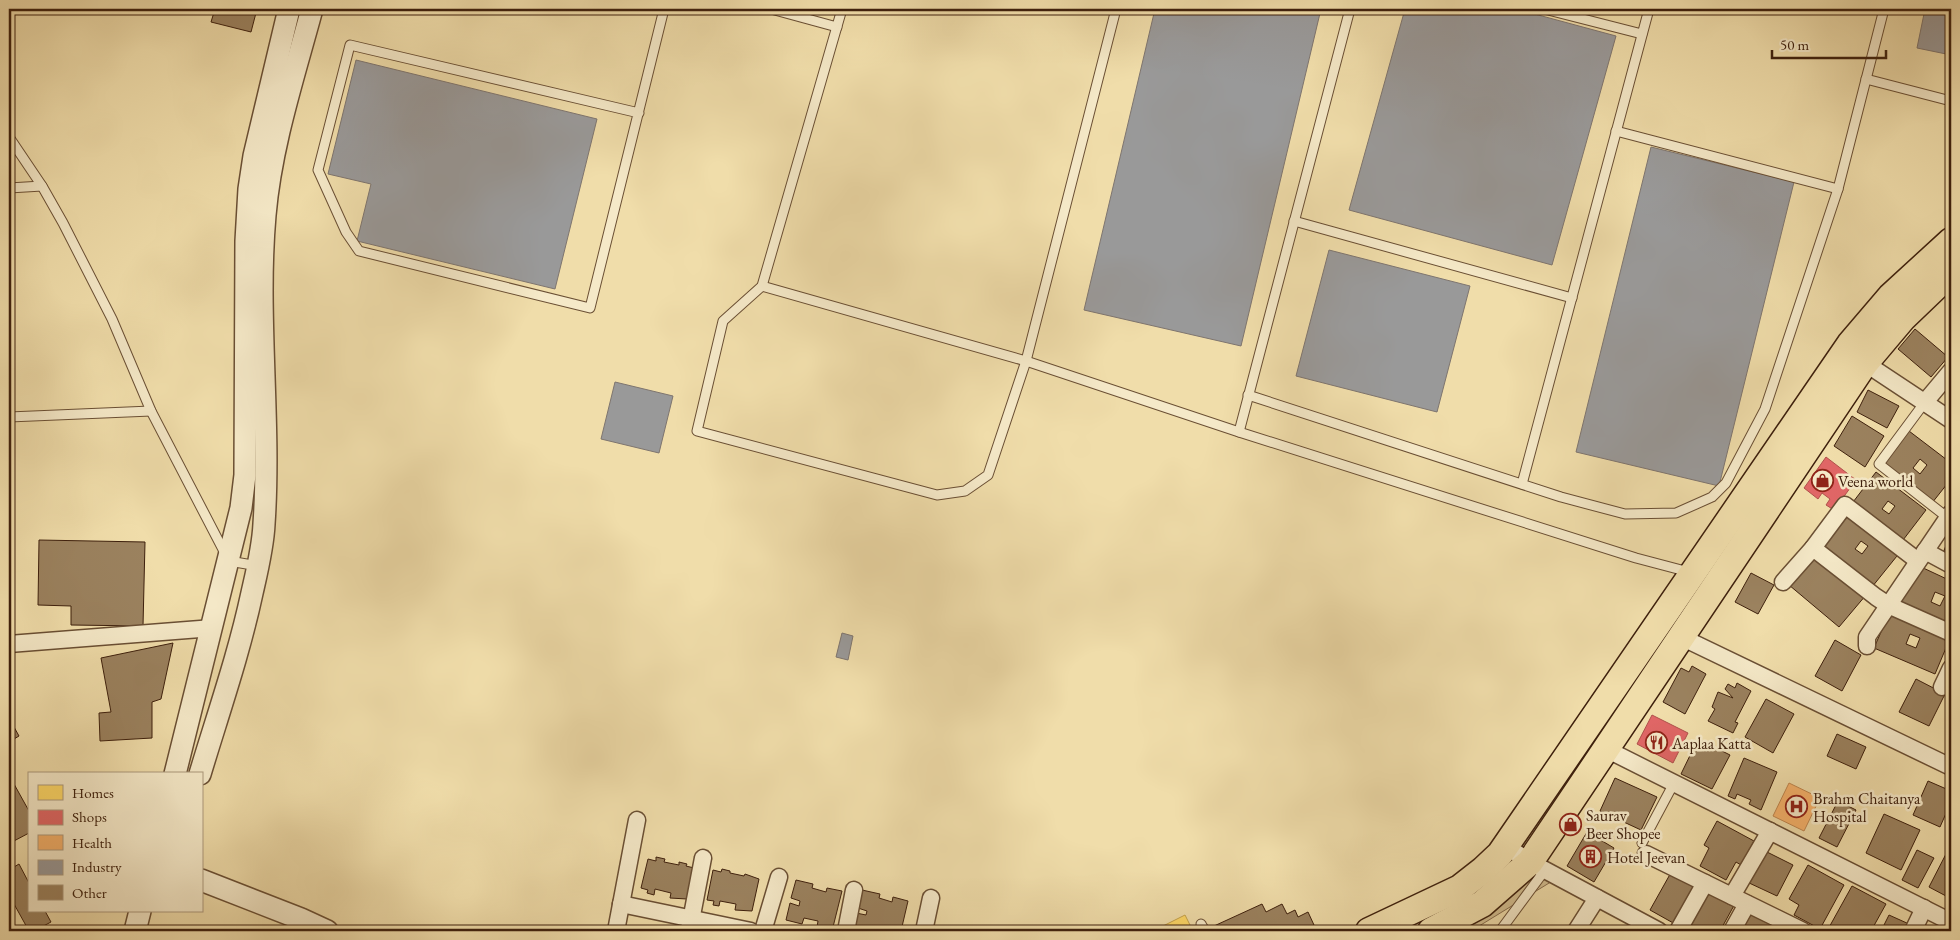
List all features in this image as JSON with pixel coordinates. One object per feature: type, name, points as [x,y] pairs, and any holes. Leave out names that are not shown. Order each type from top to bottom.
[{"type":"main road","points":[[1431,931],[1482,904],[1538,866],[1606,749],[1681,638],[1705,578],[1850,344],[1891,296],[1951,241]]},
{"type":"main road","points":[[1369,931],[1460,888],[1483,870],[1506,846],[1865,364],[1903,318],[1951,272]]},
{"type":"street","points":[[177,772],[242,508],[245,474],[246,240],[250,189],[254,156],[289,9]]},
{"type":"street","points":[[201,772],[247,617],[258,566],[264,525],[266,463],[263,265],[265,214],[285,110],[312,9]]},
{"type":"street","points":[[1865,364],[1951,420]]},
{"type":"street","points":[[1925,402],[1951,371]]},
{"type":"street","points":[[1783,582],[1813,548],[1845,505],[1921,556],[1951,565]]},
{"type":"street","points":[[1868,646],[1867,637],[1950,516]]},
{"type":"street","points":[[1813,548],[1876,598],[1951,633]]},
{"type":"street","points":[[9,644],[213,628]]},
{"type":"street","points":[[1681,638],[1951,767]]},
{"type":"street","points":[[1942,687],[1951,668]]},
{"type":"street","points":[[1606,749],[1951,922]]},
{"type":"street","points":[[616,931],[637,820]]},
{"type":"street","points":[[1732,896],[1770,831]]},
{"type":"street","points":[[1506,846],[1597,898],[1633,925],[1659,931]]},
{"type":"street","points":[[1644,848],[1705,883],[1803,931]]},
{"type":"street","points":[[690,925],[702,858]]},
{"type":"street","points":[[763,931],[778,877]]},
{"type":"street","points":[[202,880],[327,931]]},
{"type":"street","points":[[1678,931],[1705,883]]},
{"type":"street","points":[[846,931],[854,890]]},
{"type":"street","points":[[924,931],[931,898]]},
{"type":"street","points":[[1576,931],[1597,898]]},
{"type":"street","points":[[621,904],[690,925],[751,931]]},
{"type":"street","points":[[1732,931],[1747,904]]},
{"type":"street","points":[[1913,931],[1924,908]]},
{"type":"street","points":[[135,931],[140,912]]},
{"type":"lane","points":[[639,113],[350,45],[318,170],[346,232],[359,252],[590,308],[639,113],[664,9]]},
{"type":"lane","points":[[771,9],[837,27]]},
{"type":"lane","points":[[842,9],[762,286],[722,321],[697,431],[937,495],[965,492],[988,475],[1026,362],[1116,9]]},
{"type":"lane","points":[[1239,432],[1350,9]]},
{"type":"lane","points":[[1544,9],[1642,34]]},
{"type":"lane","points":[[1522,484],[1649,9]]},
{"type":"lane","points":[[1248,395],[1522,484],[1625,514],[1676,513],[1712,497],[1726,483],[1766,409],[1838,189],[1884,9]]},
{"type":"lane","points":[[1866,79],[1951,101]]},
{"type":"lane","points":[[1616,131],[1838,189]]},
{"type":"lane","points":[[9,137],[42,186],[63,223],[112,319],[151,411],[229,561],[258,566]]},
{"type":"lane","points":[[9,188],[42,186]]},
{"type":"lane","points":[[1294,221],[1572,298]]},
{"type":"lane","points":[[762,286],[1026,362],[1239,432],[1636,558],[1705,578]]},
{"type":"lane","points":[[1925,402],[1879,464],[1950,516]]},
{"type":"lane","points":[[9,417],[151,411]]},
{"type":"lane","points":[[1644,848],[1674,783]]},
{"type":"lane","points":[[1500,931],[1538,866]]},
{"type":"shaded area","points":[[1529,863],[1554,880],[1471,931],[1433,931]]},
{"type":"building: Homes","points":[[1185,915],[1193,931],[1153,931]]},
{"type":"building: Shops","points":[[1826,457],[1856,480],[1834,510],[1826,505],[1830,499],[1822,493],[1818,499],[1804,488]]},
{"type":"building: Shops","points":[[1652,715],[1688,733],[1673,763],[1637,744]]},
{"type":"building: Health","points":[[1789,783],[1820,798],[1804,831],[1773,816]]},
{"type":"building: Industry","points":[[1155,9],[1321,9],[1241,346],[1084,310]]},
{"type":"building: Industry","points":[[1405,9],[1516,9],[1616,36],[1552,265],[1349,210]]},
{"type":"building: Industry","points":[[1925,9],[1951,9],[1951,55],[1917,48]]},
{"type":"building: Industry","points":[[356,60],[597,119],[555,289],[357,241],[371,184],[328,174]]},
{"type":"building: Industry","points":[[1651,147],[1794,182],[1719,486],[1576,452]]},
{"type":"building: Industry","points":[[1329,250],[1470,286],[1437,412],[1296,376]]},
{"type":"building: Industry","points":[[615,382],[673,396],[659,453],[601,439]]},
{"type":"building: Industry","points":[[842,633],[853,636],[848,660],[836,657]]},
{"type":"building: Other","points":[[215,9],[257,9],[251,32],[211,22]]},
{"type":"building: Other","points":[[1915,329],[1948,357],[1931,377],[1898,349]]},
{"type":"building: Other","points":[[1868,390],[1899,406],[1887,428],[1857,412]]},
{"type":"building: Other","points":[[1852,416],[1884,436],[1865,467],[1834,446]]},
{"type":"building: Other","points":[[1909,431],[1951,463],[1951,479],[1932,503],[1882,464]],"holes":[[[1920,459],[1927,465],[1920,474],[1913,468]]]},
{"type":"building: Other","points":[[1876,472],[1926,510],[1900,544],[1850,506]],"holes":[[[1888,501],[1895,506],[1889,514],[1882,509]]]},
{"type":"building: Other","points":[[1851,512],[1901,551],[1872,587],[1822,548]],"holes":[[[1861,541],[1868,546],[1862,554],[1855,549]]]},
{"type":"building: Other","points":[[1951,533],[1951,556],[1943,553]]},
{"type":"building: Other","points":[[39,540],[145,542],[143,626],[71,625],[71,606],[38,605]]},
{"type":"building: Other","points":[[1816,554],[1866,595],[1839,627],[1789,585]]},
{"type":"building: Other","points":[[1919,566],[1951,581],[1951,628],[1900,603]],"holes":[[[1935,592],[1945,596],[1940,606],[1931,602]]]},
{"type":"building: Other","points":[[1751,573],[1774,585],[1758,614],[1735,602]]},
{"type":"building: Other","points":[[1891,609],[1951,636],[1935,674],[1874,648]],"holes":[[[1910,634],[1920,638],[1916,648],[1906,644]]]},
{"type":"building: Other","points":[[1835,640],[1861,655],[1842,691],[1815,676]]},
{"type":"building: Other","points":[[173,643],[161,699],[152,702],[152,738],[100,741],[99,713],[111,712],[101,658]]},
{"type":"building: Other","points":[[1692,666],[1706,674],[1685,714],[1663,702],[1681,668],[1689,672]]},
{"type":"building: Other","points":[[1916,679],[1945,694],[1929,726],[1899,712]]},
{"type":"building: Other","points":[[1737,683],[1751,691],[1735,722],[1738,723],[1733,733],[1708,721],[1715,709],[1712,707],[1718,692],[1733,698],[1725,689],[1728,684],[1735,688]]},
{"type":"building: Other","points":[[1766,699],[1794,714],[1773,753],[1745,737]]},
{"type":"building: Other","points":[[9,718],[19,736],[9,742]]},
{"type":"building: Other","points":[[1837,734],[1866,747],[1856,769],[1827,756]]},
{"type":"building: Other","points":[[1698,739],[1730,755],[1712,789],[1681,774]]},
{"type":"building: Other","points":[[1744,758],[1777,772],[1761,810],[1749,804],[1751,800],[1737,794],[1735,799],[1728,796]]},
{"type":"building: Other","points":[[9,775],[28,809],[28,834],[12,842],[9,835]]},
{"type":"building: Other","points":[[1615,778],[1657,797],[1641,830],[1600,811]]},
{"type":"building: Other","points":[[1928,781],[1951,791],[1951,802],[1940,827],[1913,815]]},
{"type":"building: Other","points":[[1838,801],[1856,810],[1837,847],[1819,838]]},
{"type":"building: Other","points":[[1884,814],[1920,830],[1901,870],[1866,853]]},
{"type":"building: Other","points":[[1717,821],[1754,841],[1741,865],[1736,862],[1726,880],[1700,866],[1709,848],[1704,845]]},
{"type":"building: Other","name":"Hotel Jeevan","points":[[1587,832],[1614,848],[1594,882],[1567,866]]},
{"type":"building: Other","points":[[1763,850],[1793,865],[1777,896],[1747,882]]},
{"type":"building: Other","points":[[1917,850],[1934,858],[1918,888],[1902,880]]},
{"type":"building: Other","points":[[1947,852],[1951,854],[1951,885],[1946,896],[1929,887]]},
{"type":"building: Other","points":[[656,857],[665,859],[664,862],[679,865],[679,862],[694,868],[687,899],[670,898],[671,893],[655,889],[654,895],[647,893],[648,890],[641,888],[648,859],[656,861]]},
{"type":"building: Other","points":[[19,864],[28,881],[28,912],[46,912],[51,922],[34,931],[29,931],[9,895],[9,870]]},
{"type":"building: Other","points":[[1808,865],[1844,885],[1820,929],[1794,915],[1799,905],[1789,899]]},
{"type":"building: Other","points":[[722,869],[730,871],[730,873],[744,876],[745,874],[759,879],[752,911],[735,910],[736,904],[720,901],[719,906],[713,905],[714,901],[707,900],[713,870],[721,872]]},
{"type":"building: Other","points":[[1673,869],[1698,884],[1675,924],[1650,910]]},
{"type":"building: Other","points":[[796,880],[813,884],[812,888],[826,892],[827,888],[842,891],[832,931],[817,927],[818,921],[804,918],[802,924],[786,920],[790,903],[799,906],[800,901],[791,898]]},
{"type":"building: Other","points":[[1709,885],[1737,900],[1720,931],[1693,931],[1686,928]]},
{"type":"building: Other","points":[[1852,886],[1886,904],[1871,931],[1827,931]]},
{"type":"building: Other","points":[[862,890],[880,894],[879,898],[892,902],[893,897],[908,901],[901,931],[884,931],[870,928],[870,931],[853,930],[856,913],[866,915],[867,911],[858,908]]},
{"type":"building: Other","points":[[1262,904],[1266,912],[1282,904],[1287,914],[1295,910],[1298,917],[1308,912],[1314,925],[1300,931],[1217,931],[1214,926]]},
{"type":"building: Other","points":[[1750,909],[1772,921],[1767,931],[1738,931]]},
{"type":"building: Other","points":[[1889,915],[1909,924],[1906,931],[1881,931]]},
{"type":"place","name":"Veena world","points":[[1822,481]]},
{"type":"place","name":"Aaplaa Katta","points":[[1656,743]]},
{"type":"place","name":"Brahm Chaitanya Hospital","points":[[1797,807]]},
{"type":"place","name":"Saurav Beer Shopee","points":[[1570,824]]},
{"type":"place","name":"Hotel Jeevan","points":[[1591,857]]}]
